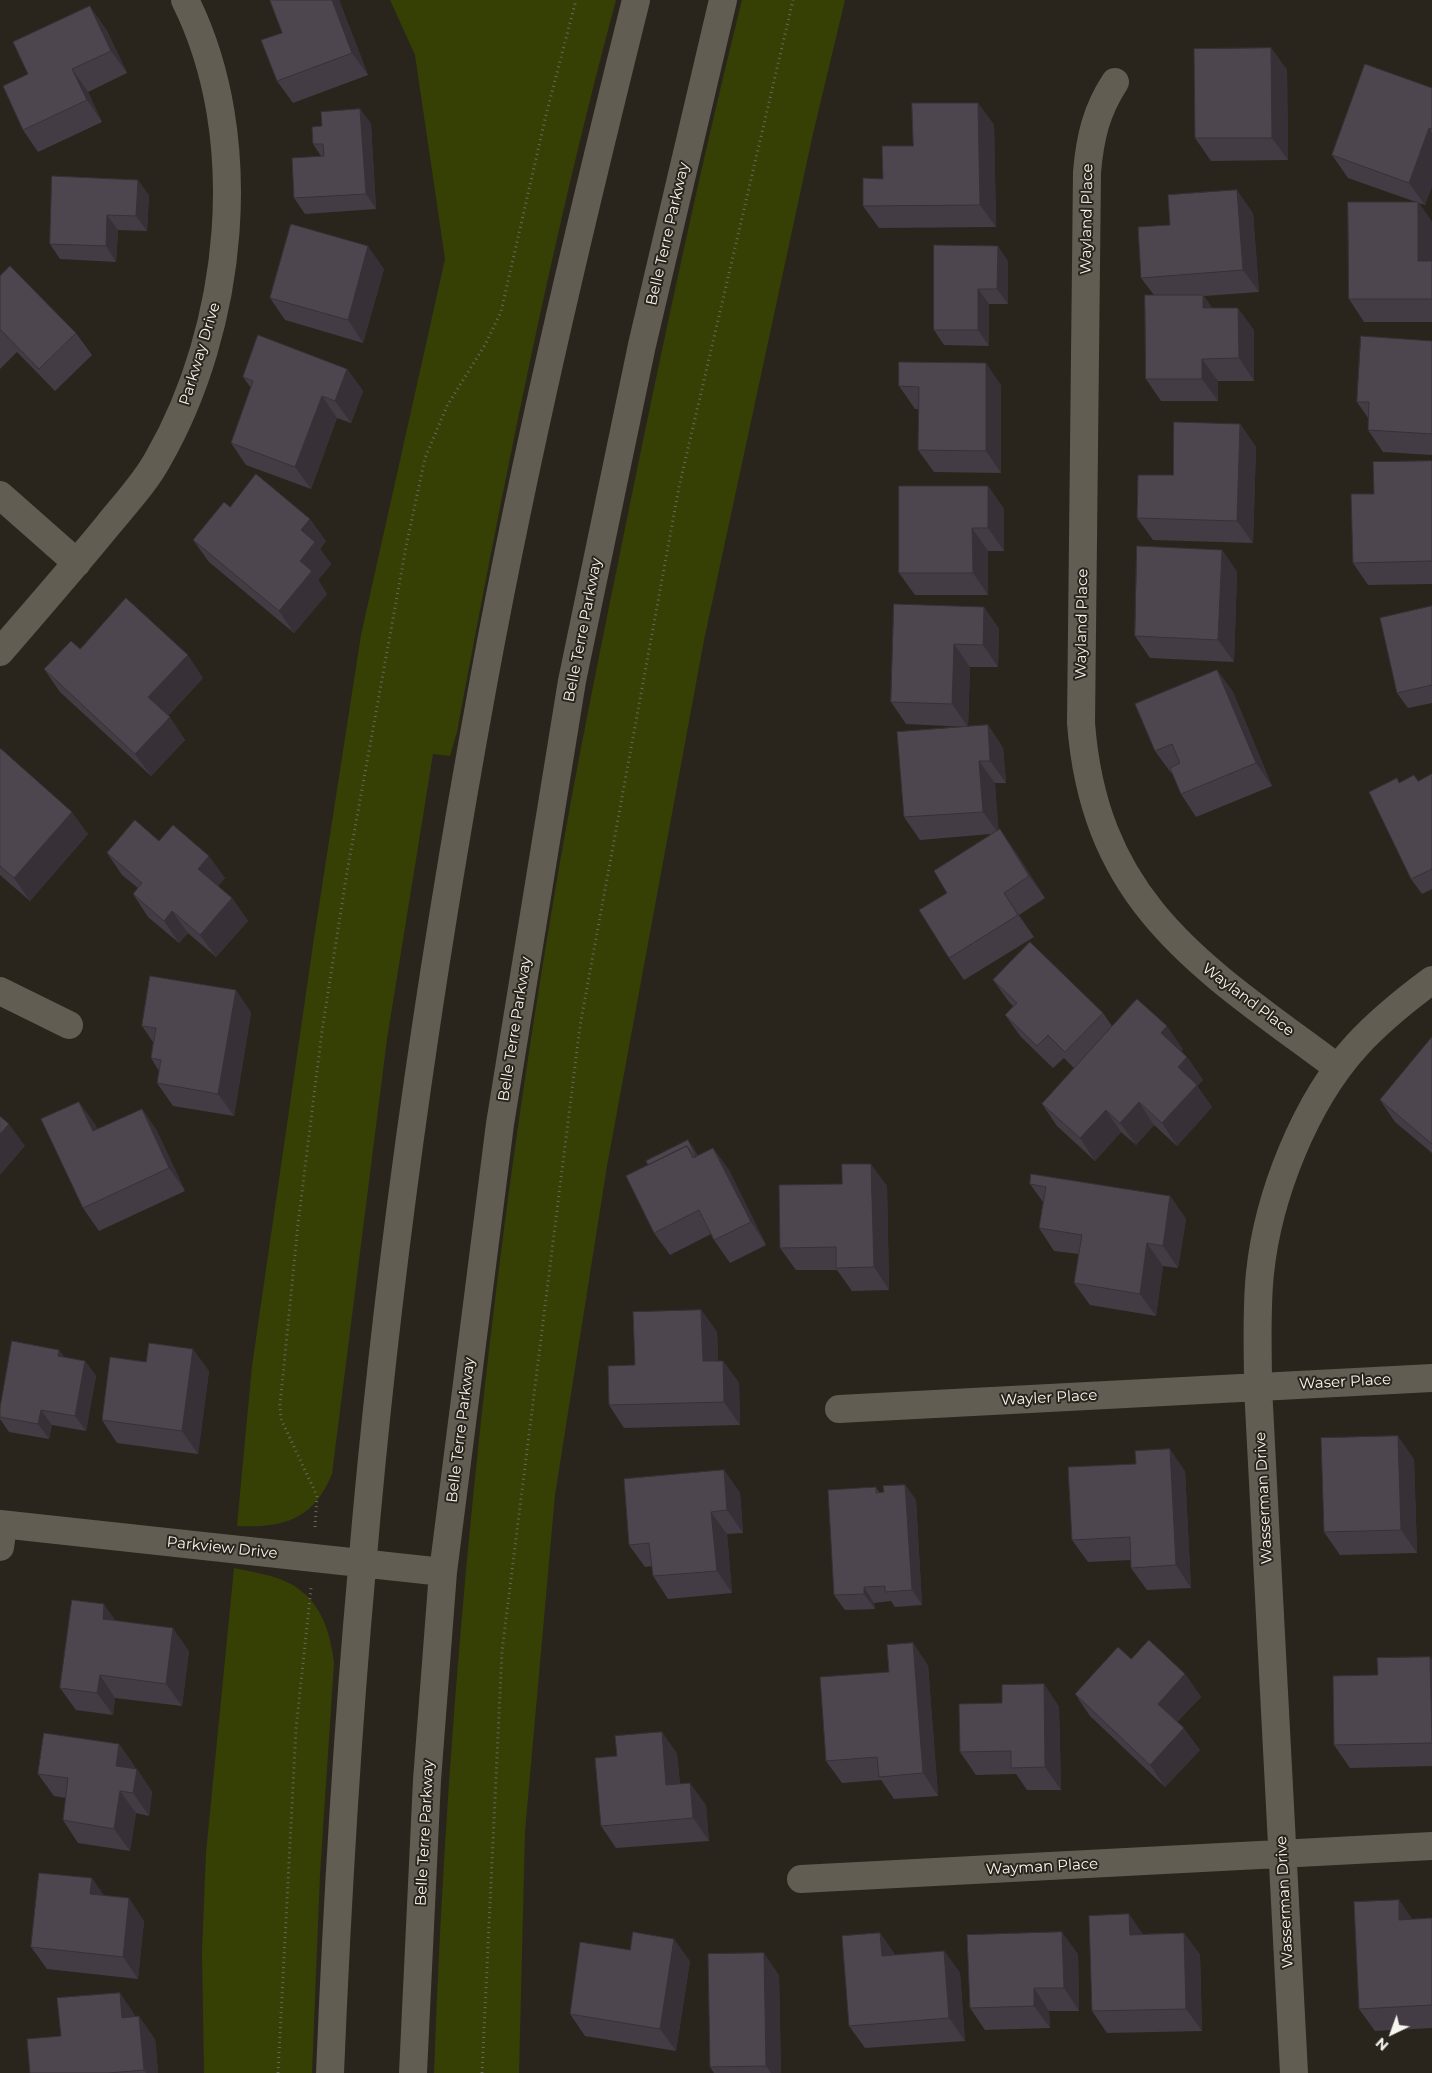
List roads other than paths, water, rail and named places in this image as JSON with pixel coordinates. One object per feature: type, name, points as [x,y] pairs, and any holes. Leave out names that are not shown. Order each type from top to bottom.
[{"type":"street","name":"Parkway Drive","points":[[0,652],[78,563],[136,491],[157,460],[176,425],[201,360],[220,287],[225,252],[226,215],[223,142],[210,70],[199,34],[185,0]]},
{"type":"street","points":[[330,2073],[336,1924],[362,1563],[384,1351],[412,1126],[435,973],[484,680],[522,491],[563,304],[636,0]]},
{"type":"street","name":"Belle Terre Parkway","points":[[413,2073],[427,1780],[443,1572],[500,1124],[572,681],[642,345],[723,0]]},
{"type":"street","name":"Wayland Place","points":[[1115,82],[1097,114],[1090,139],[1087,172],[1081,723],[1086,770],[1100,821],[1110,844],[1132,885],[1153,915],[1192,957],[1214,976],[1338,1068]]},
{"type":"street","points":[[0,495],[78,563]]},
{"type":"street","name":"Wasserman Drive","points":[[1294,2073],[1258,1387],[1260,1274],[1270,1220],[1298,1139],[1338,1068],[1375,1027],[1432,980]]},
{"type":"street","points":[[0,992],[69,1025]]},
{"type":"street","name":"Waser Place","points":[[1258,1387],[1432,1378]]},
{"type":"street","name":"Wayler Place","points":[[839,1409],[1258,1387]]},
{"type":"street","name":"Parkview Drive","points":[[1,1532],[362,1563],[443,1572]]},
{"type":"street","name":"Wayman Place","points":[[801,1879],[1432,1846]]}]
